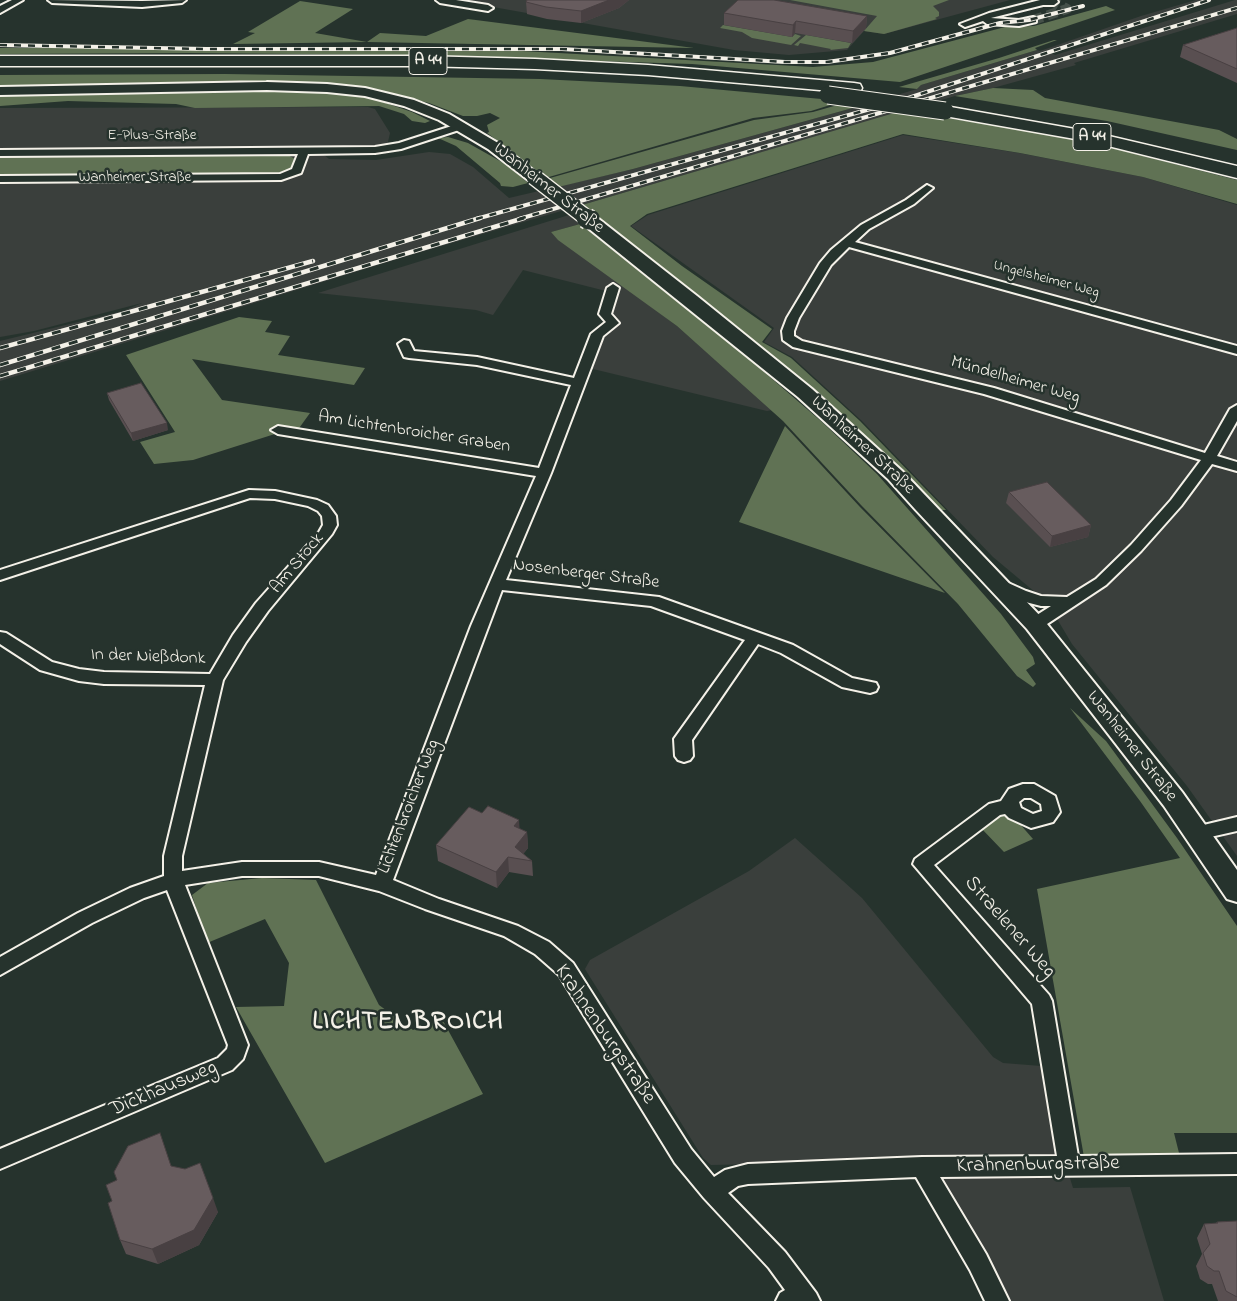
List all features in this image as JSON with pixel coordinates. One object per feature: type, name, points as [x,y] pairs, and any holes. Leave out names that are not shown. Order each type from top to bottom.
[{"type":"highway","name":"A 44","points":[[0,61],[421,61],[535,64],[648,70],[854,88],[961,102],[1094,126],[1237,160]]},
{"type":"highway","name":"A 44","points":[[0,70],[405,71],[531,74],[739,86],[828,95],[945,111],[1092,137],[1237,172]]},
{"type":"street","points":[[0,10],[19,0]]},
{"type":"street","points":[[52,0],[134,4],[182,0]]},
{"type":"street","points":[[440,0],[488,8]]},
{"type":"street","points":[[1033,20],[1019,23],[985,21],[965,24],[978,18],[1043,2],[1054,2]]},
{"type":"street","name":"Wanheimer Straße","points":[[0,91],[267,86],[332,88],[373,94],[409,103],[444,116],[493,146],[691,300],[812,400],[895,475],[1035,624],[1197,833],[1237,891]]},
{"type":"street","points":[[304,151],[370,151],[392,148],[461,126]]},
{"type":"street","name":"Wanheimer Straße","points":[[0,179],[281,177],[297,171],[304,151]]},
{"type":"street","name":"E-Plus-Straße","points":[[0,153],[304,151]]},
{"type":"street","points":[[847,242],[865,227],[910,202],[927,188]]},
{"type":"street","name":"Ungelsheimer Weg","points":[[847,242],[1237,350]]},
{"type":"street","name":"Mündelheimer Weg","points":[[847,242],[826,264],[795,315],[788,332],[788,337],[798,344],[989,391],[1208,460],[1237,467]]},
{"type":"street","name":"Lichtenbroicher Weg","points":[[0,967],[109,905],[173,880],[242,869],[282,868],[319,869],[382,884],[473,642],[544,473],[580,383],[597,334],[613,323],[605,314],[613,288]]},
{"type":"street","points":[[404,344],[409,354],[477,361],[580,383]]},
{"type":"street","points":[[1035,624],[1101,582],[1136,548],[1176,503],[1208,460],[1237,409]]},
{"type":"street","name":"Am Lichtenbroicher Graben","points":[[278,430],[544,473]]},
{"type":"street","name":"Am Stock","points":[[0,575],[249,494],[261,493],[312,503],[324,508],[330,516],[330,525],[325,534],[262,607],[239,639],[215,680],[173,856],[173,880]]},
{"type":"street","points":[[995,582],[1029,598],[1053,602],[1071,602]]},
{"type":"street","name":"Nosenberger Straße","points":[[497,584],[653,602],[787,649],[848,683],[870,687]]},
{"type":"street","name":"In der Nießdonk","points":[[0,637],[46,666],[79,676],[215,680]]},
{"type":"street","points":[[684,756],[683,739],[755,637]]},
{"type":"street","name":"Straelener Weg","points":[[1010,806],[995,809],[922,864],[1042,1001],[1070,1165]]},
{"type":"street","points":[[1197,833],[1237,824]]},
{"type":"street","name":"Dickhausweg","points":[[0,1159],[225,1064],[236,1053],[238,1045],[235,1034],[173,880]]},
{"type":"street","name":"Krahnenburgstraße","points":[[382,884],[432,904],[511,931],[542,948],[566,970],[683,1156],[712,1191],[777,1260],[799,1298]]},
{"type":"street","name":"Krahnenburgstraße","points":[[712,1191],[733,1177],[748,1174],[922,1168],[1237,1164]]},
{"type":"street","name":"Krahnenburgstraße","points":[[922,1168],[978,1262],[997,1301]]},
{"type":"shaded area","points":[[454,0],[1010,0],[884,34],[864,31],[847,50],[789,55],[734,50]]},
{"type":"shaded area","points":[[1196,0],[1213,0],[1051,53],[1055,55],[1235,0],[1237,0],[1237,14],[1074,63],[1076,65],[993,88],[955,96],[407,256],[0,381],[0,341],[123,311],[142,303],[34,331],[0,337],[0,108],[368,107],[375,109],[390,133],[387,146],[324,155],[329,159],[376,160],[429,152],[450,154],[473,167],[509,198],[633,169],[867,104],[917,89],[921,85],[1037,50],[1040,51],[1141,16]]},
{"type":"shaded area","points":[[903,135],[1019,153],[1143,177],[1237,205],[1237,856],[1187,786],[1072,644],[1047,602],[993,557],[862,421],[792,357],[764,342],[774,328],[631,226],[648,215]]},
{"type":"shaded area","points":[[569,215],[580,224],[551,232],[677,326],[772,410],[767,411],[589,368],[612,295],[606,291],[523,270],[493,315],[476,310],[318,293]]},
{"type":"shaded area","points":[[795,838],[862,898],[993,1057],[1003,1063],[1041,1066],[1057,1147],[1056,1153],[1051,1157],[711,1165],[703,1158],[585,969],[590,960],[749,871]]},
{"type":"shaded area","points":[[1069,1175],[1073,1188],[1130,1187],[1164,1301],[1009,1301],[942,1179]]},
{"type":"green space","points":[[790,0],[949,0],[933,6],[939,12],[939,16],[935,18],[937,19],[884,34],[864,31],[877,16]]},
{"type":"green space","points":[[300,1],[353,9],[315,33],[367,42],[233,44],[255,33],[248,32]]},
{"type":"green space","points":[[1106,6],[1115,10],[900,82],[692,64],[405,55],[0,54],[0,48],[362,48],[522,51],[813,67],[873,62],[1005,27],[1034,26]]},
{"type":"green space","points":[[468,19],[694,48],[367,42],[380,33],[426,36]]},
{"type":"green space","points":[[723,25],[792,37],[795,34],[801,36],[791,45],[752,38],[742,32],[720,28]]},
{"type":"green space","points":[[806,35],[851,43],[848,48],[830,50],[800,43],[798,46],[794,45]]},
{"type":"green space","points":[[1057,40],[1035,48],[1037,50],[921,85],[917,89],[899,87],[999,58]]},
{"type":"green space","points":[[225,74],[540,79],[680,86],[843,101],[811,111],[753,118],[542,179],[513,152],[487,133],[489,132],[487,125],[500,118],[490,113],[477,116],[463,116],[429,103],[389,93],[338,87],[0,88],[0,75]]},
{"type":"green space","points":[[993,88],[1033,90],[1045,98],[1219,130],[1237,139],[1237,150],[1107,121],[955,96]]},
{"type":"green space","points":[[269,90],[338,93],[371,98],[412,112],[430,121],[425,123],[412,121],[404,114],[379,106],[195,108],[176,104],[68,101],[0,106],[0,96]]},
{"type":"green space","points":[[848,102],[867,104],[633,169],[554,188],[543,180],[754,120],[813,112]]},
{"type":"green space","points":[[901,111],[1037,132],[1112,148],[1237,180],[1237,204],[1143,177],[1020,153],[903,134],[647,214],[630,226],[682,266],[772,329],[762,342],[791,358],[860,421],[946,510],[941,510],[848,423],[698,298],[582,205]]},
{"type":"green space","points":[[448,137],[468,143],[507,165],[528,183],[513,187],[501,186],[500,183],[456,146],[438,138]]},
{"type":"green space","points":[[0,154],[286,154],[297,160],[295,168],[282,174],[0,178]]},
{"type":"green space","points":[[580,224],[749,359],[822,422],[877,474],[1001,614],[1033,657],[1035,664],[1026,670],[1036,684],[1033,687],[1017,676],[958,604],[861,505],[783,421],[677,326],[558,240],[551,232]]},
{"type":"green space","points":[[239,317],[272,321],[265,332],[290,336],[278,355],[365,368],[354,385],[192,359],[222,400],[310,413],[297,431],[278,433],[193,460],[154,464],[140,442],[175,432],[126,355]]},
{"type":"green space","points":[[785,426],[860,507],[945,593],[739,522]]},
{"type":"green space","points":[[1070,708],[1106,741],[1177,838],[1237,926],[1237,1133],[1174,1133],[1180,1157],[1084,1157],[1037,889],[1180,858]]},
{"type":"green space","points":[[1005,816],[1019,823],[1033,839],[1004,852],[981,828],[996,817]]},
{"type":"green space","points":[[262,878],[316,880],[379,1005],[413,1030],[442,1019],[483,1094],[325,1163],[236,1007],[284,1006],[289,963],[265,919],[207,943],[192,895],[208,883]]},
{"type":"building","points":[[527,0],[609,0],[581,11],[546,7],[526,2]]},
{"type":"building","points":[[738,0],[774,0],[867,16],[853,31],[796,21],[793,25],[724,13]]},
{"type":"building","points":[[1237,28],[1237,69],[1183,45]]},
{"type":"building","points":[[141,383],[167,423],[131,433],[107,393]]},
{"type":"building","points":[[1047,482],[1091,525],[1052,536],[1009,492]]},
{"type":"building","points":[[488,806],[519,820],[514,826],[527,832],[515,847],[532,861],[508,857],[496,872],[436,845],[469,807],[482,813]]},
{"type":"building","points":[[160,1133],[171,1166],[185,1169],[200,1163],[213,1198],[194,1230],[152,1249],[120,1240],[108,1203],[112,1201],[106,1185],[117,1180],[114,1172],[128,1146]]},
{"type":"building","points":[[1237,1221],[1237,1297],[1226,1291],[1219,1271],[1214,1271],[1207,1266],[1203,1253],[1210,1244],[1204,1224]]},
{"type":"tunnel","points":[[1033,20],[1067,9],[1054,2]]},
{"type":"railway","points":[[476,219],[899,101],[1209,0]]},
{"type":"railway","points":[[0,45],[206,49],[562,49],[785,62],[827,62],[890,53],[1000,23],[1029,20],[1083,6]]},
{"type":"railway","points":[[519,219],[1237,8]]},
{"type":"railway","points":[[0,365],[480,218]]},
{"type":"railway","points":[[0,376],[524,218]]},
{"type":"railway","points":[[0,348],[313,261]]},
{"type":"district","name":"LICHTENBROICH","points":[[408,1024]]}]
